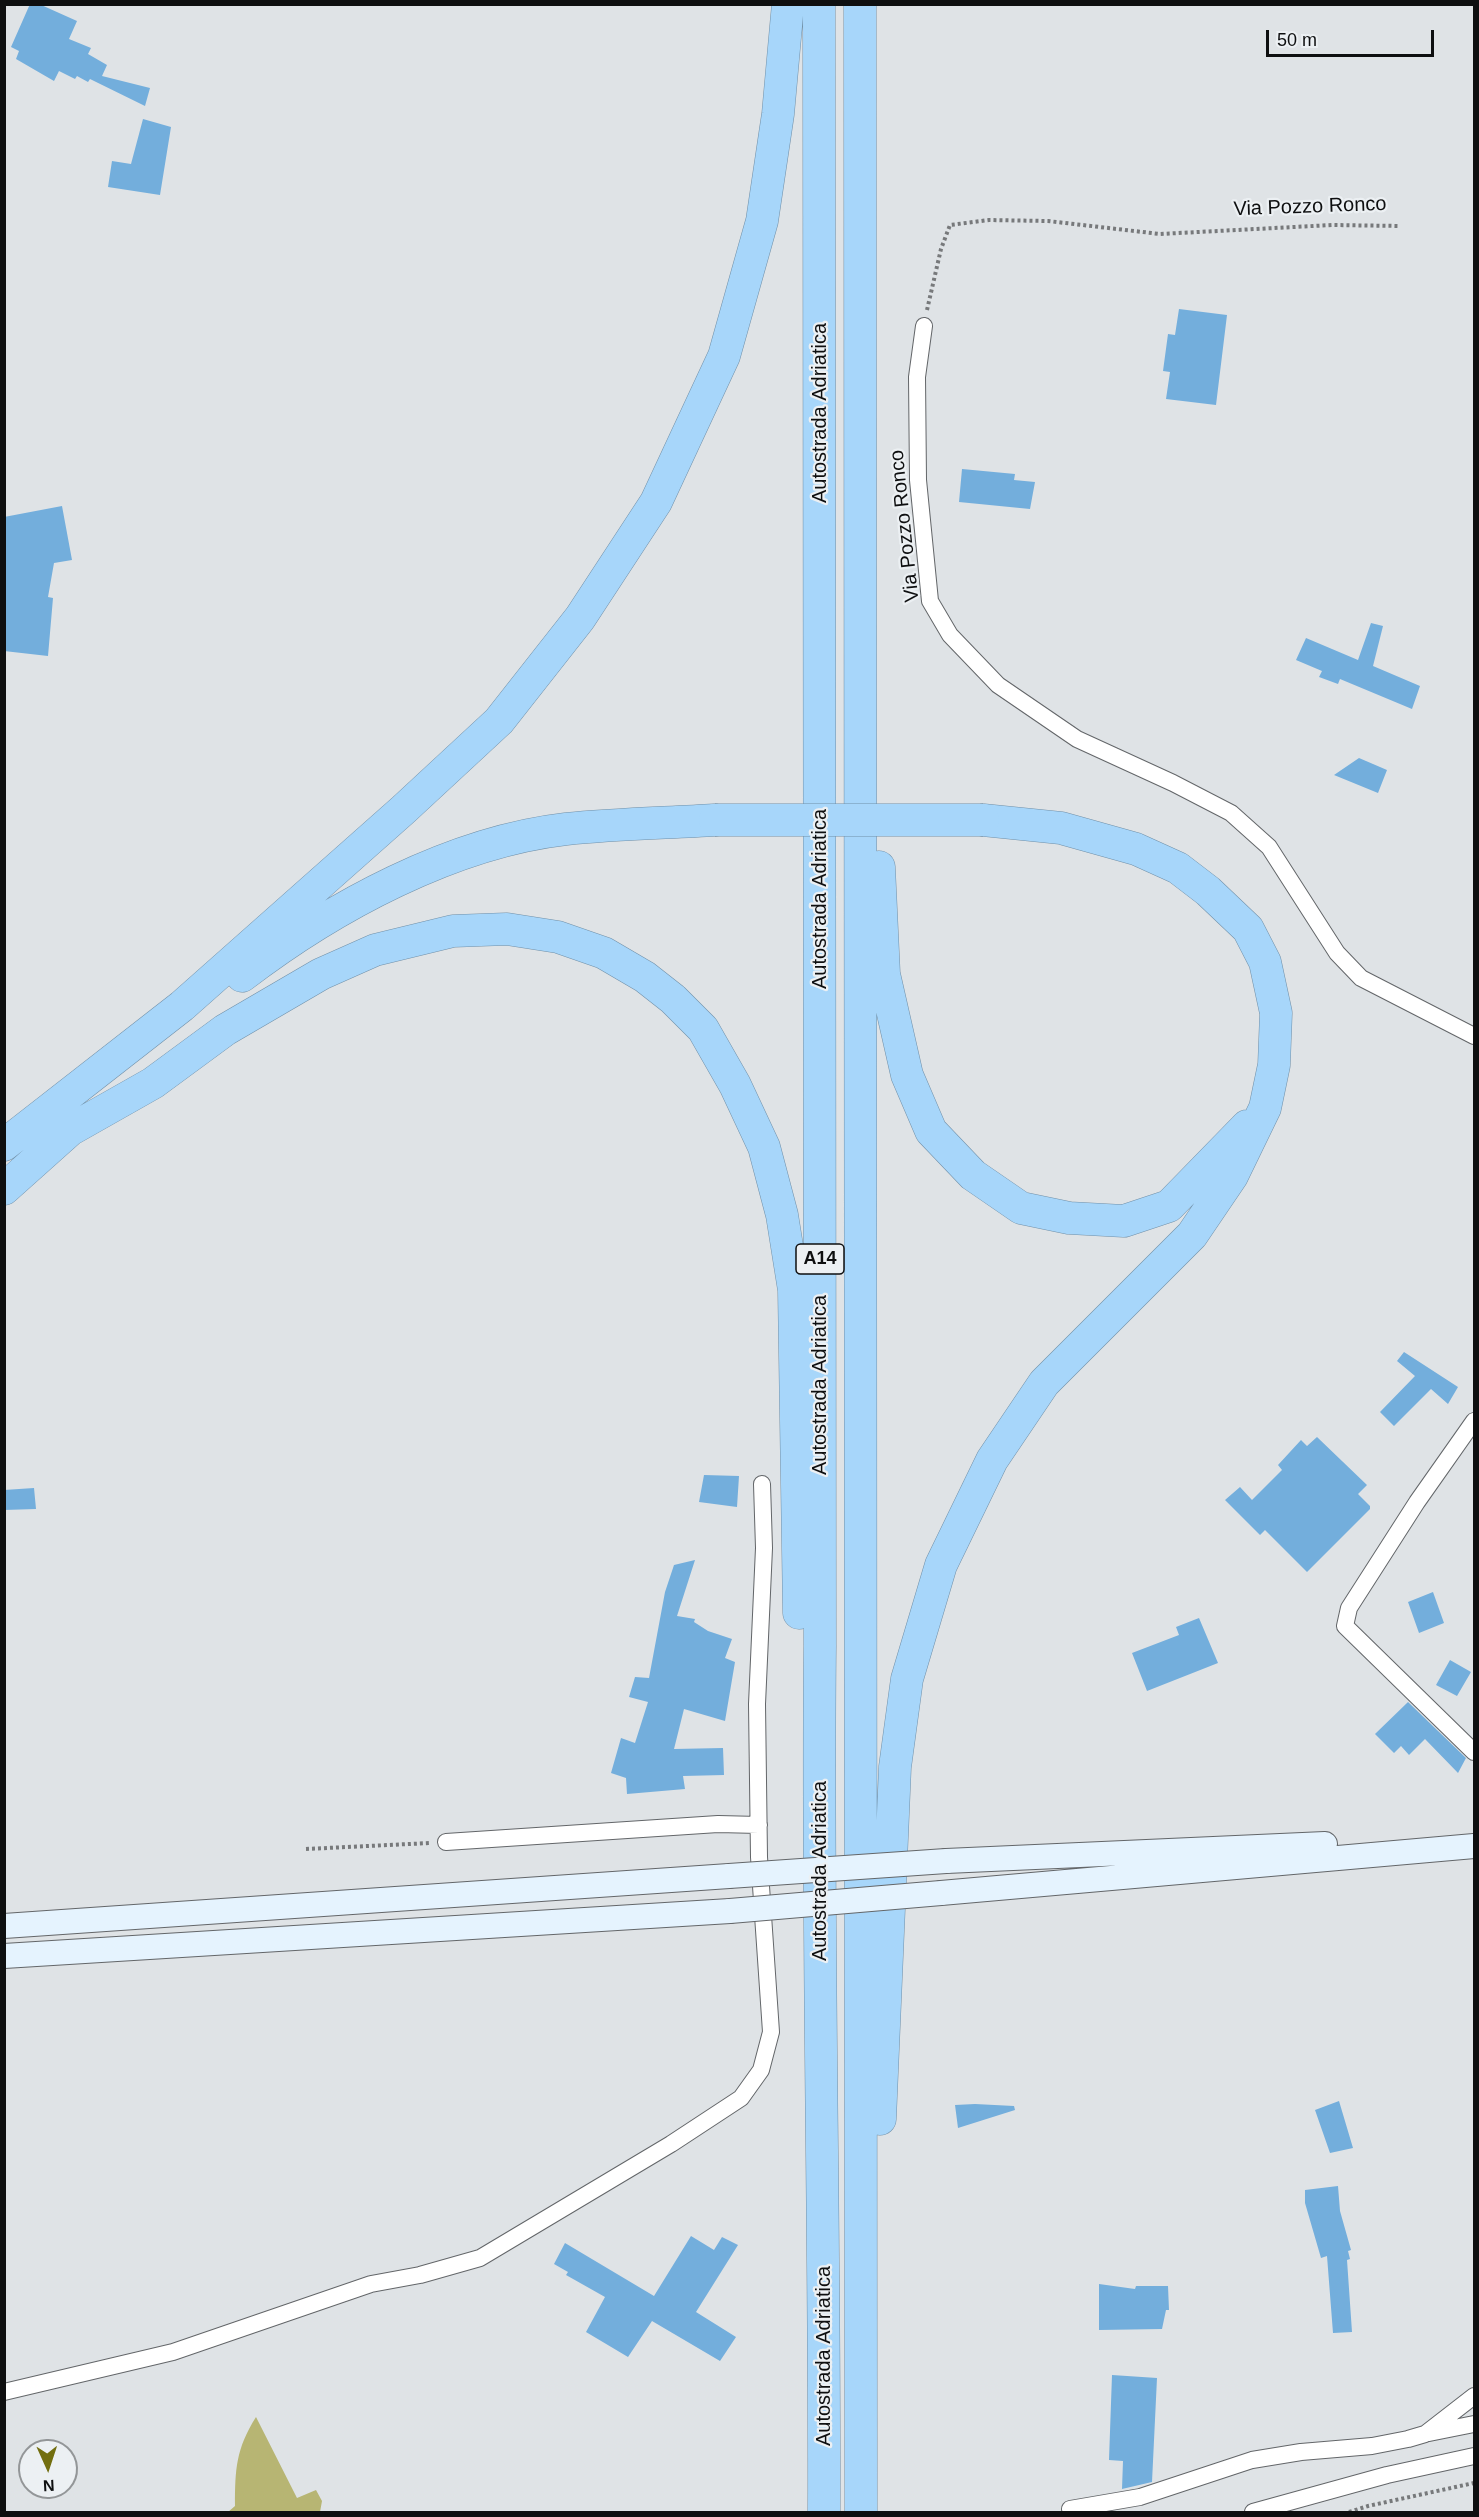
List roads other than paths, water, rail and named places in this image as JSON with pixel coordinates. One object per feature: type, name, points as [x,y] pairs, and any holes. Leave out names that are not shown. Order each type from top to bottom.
[{"type":"highway","points":[[15,1136],[182,1006],[403,810],[499,721],[580,618],[656,502],[724,356],[762,221],[778,114],[788,4]]},
{"type":"highway","name":"Autostrada Adriatica","points":[[819,4],[820,1645],[818,1862],[825,2267],[824,2512]]},
{"type":"highway","name":"Autostrada Adriatica","points":[[860,4],[861,474],[858,1011],[861,2512]]},
{"type":"highway","points":[[861,474],[884,974],[907,1075],[931,1131],[973,1175],[1020,1208],[1069,1218],[1124,1221],[1169,1206],[1265,1108]]},
{"type":"highway","points":[[15,1136],[188,1017],[267,957],[338,909],[407,876],[481,848],[564,829],[715,820],[983,820],[1060,828],[1136,849],[1178,868],[1208,891],[1248,929],[1265,962],[1276,1013],[1274,1065],[1265,1108],[1232,1176],[1192,1235],[1044,1383],[992,1460],[941,1565],[907,1679],[895,1767],[876,2195],[861,2359]]},
{"type":"highway","points":[[70,1130],[153,1083],[225,1030],[321,974],[375,950],[453,931],[507,929],[558,937],[604,953],[645,977],[673,999],[703,1029],[735,1085],[764,1147],[782,1215],[794,1290],[799,1621],[818,1862]]},
{"type":"highway","points":[[4,1189],[70,1130],[188,1017]]},
{"type":"main road","points":[[4,1926],[946,1861],[1474,1837]]},
{"type":"main road","points":[[4,1956],[730,1911],[1474,1846]]},
{"type":"street","name":"Via Pozzo Ronco","points":[[924,326],[917,377],[919,491],[930,601],[950,635],[998,685],[1077,739],[1173,783],[1231,813],[1269,846],[1337,954],[1361,978],[1474,1036]]},
{"type":"street","points":[[1474,1421],[1417,1502],[1349,1608],[1345,1626],[1474,1752]]},
{"type":"street","points":[[4,2392],[173,2352],[371,2284],[420,2275],[480,2258],[671,2144],[741,2098],[761,2070],[771,2032],[763,1922],[757,1704],[764,1548],[762,1484]]},
{"type":"street","points":[[446,1842],[718,1824],[759,1825]]},
{"type":"street","points":[[1425,2434],[1474,2396]]},
{"type":"street","points":[[1070,2509],[1140,2497],[1252,2460],[1301,2452],[1372,2446],[1474,2424]]},
{"type":"street","points":[[1253,2512],[1387,2475],[1474,2456]]}]
